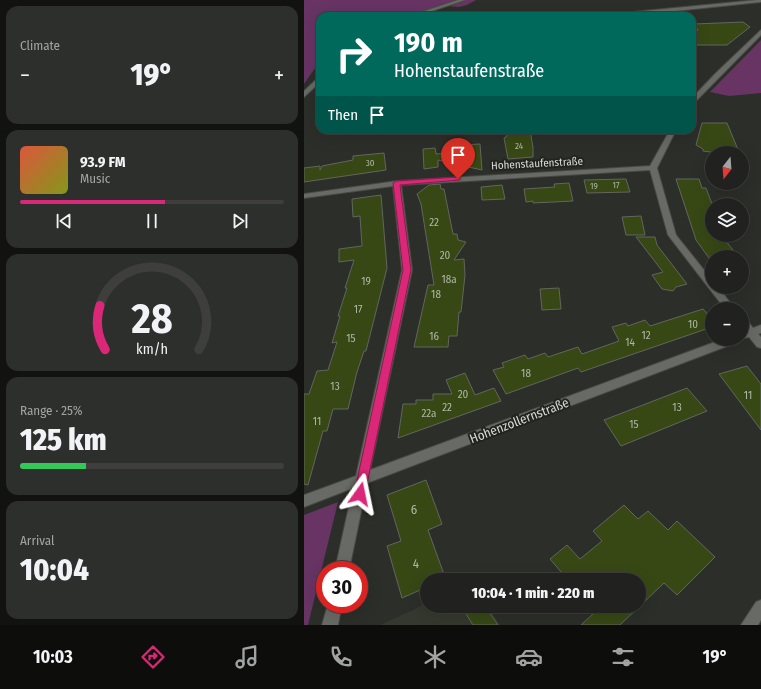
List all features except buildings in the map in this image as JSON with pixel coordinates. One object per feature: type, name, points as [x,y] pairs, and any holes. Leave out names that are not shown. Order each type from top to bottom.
[{"type":"street","points":[[425,12],[463,0]]},
{"type":"street","points":[[652,12],[761,1]]},
{"type":"street","points":[[696,98],[761,32]]},
{"type":"street","points":[[304,95],[316,82]]},
{"type":"street","points":[[671,134],[652,168],[672,236],[724,302]]},
{"type":"street","name":"Hohenstaufenstraße","points":[[304,196],[397,183],[652,168]]},
{"type":"street","points":[[344,561],[407,270],[397,183]]},
{"type":"street","points":[[752,333],[761,344]]},
{"type":"street","name":"Hohenzollernstraße","points":[[304,501],[715,346]]},
{"type":"street","points":[[749,625],[761,607]]},
{"type":"street","points":[[330,625],[333,613]]},
{"type":"shaded area","points":[[304,0],[476,0],[467,5],[459,7],[448,6],[429,12],[316,12],[316,67],[304,84]]},
{"type":"shaded area","points":[[761,40],[761,93],[729,96],[710,92]]},
{"type":"shaded area","points":[[338,502],[324,561],[316,561],[316,592],[308,625],[304,625],[304,515]]},
{"type":"shaded area","points":[[420,606],[420,613],[492,613],[500,625],[380,625]]},
{"type":"route","points":[[360,494],[407,270],[397,183],[458,179]]}]
